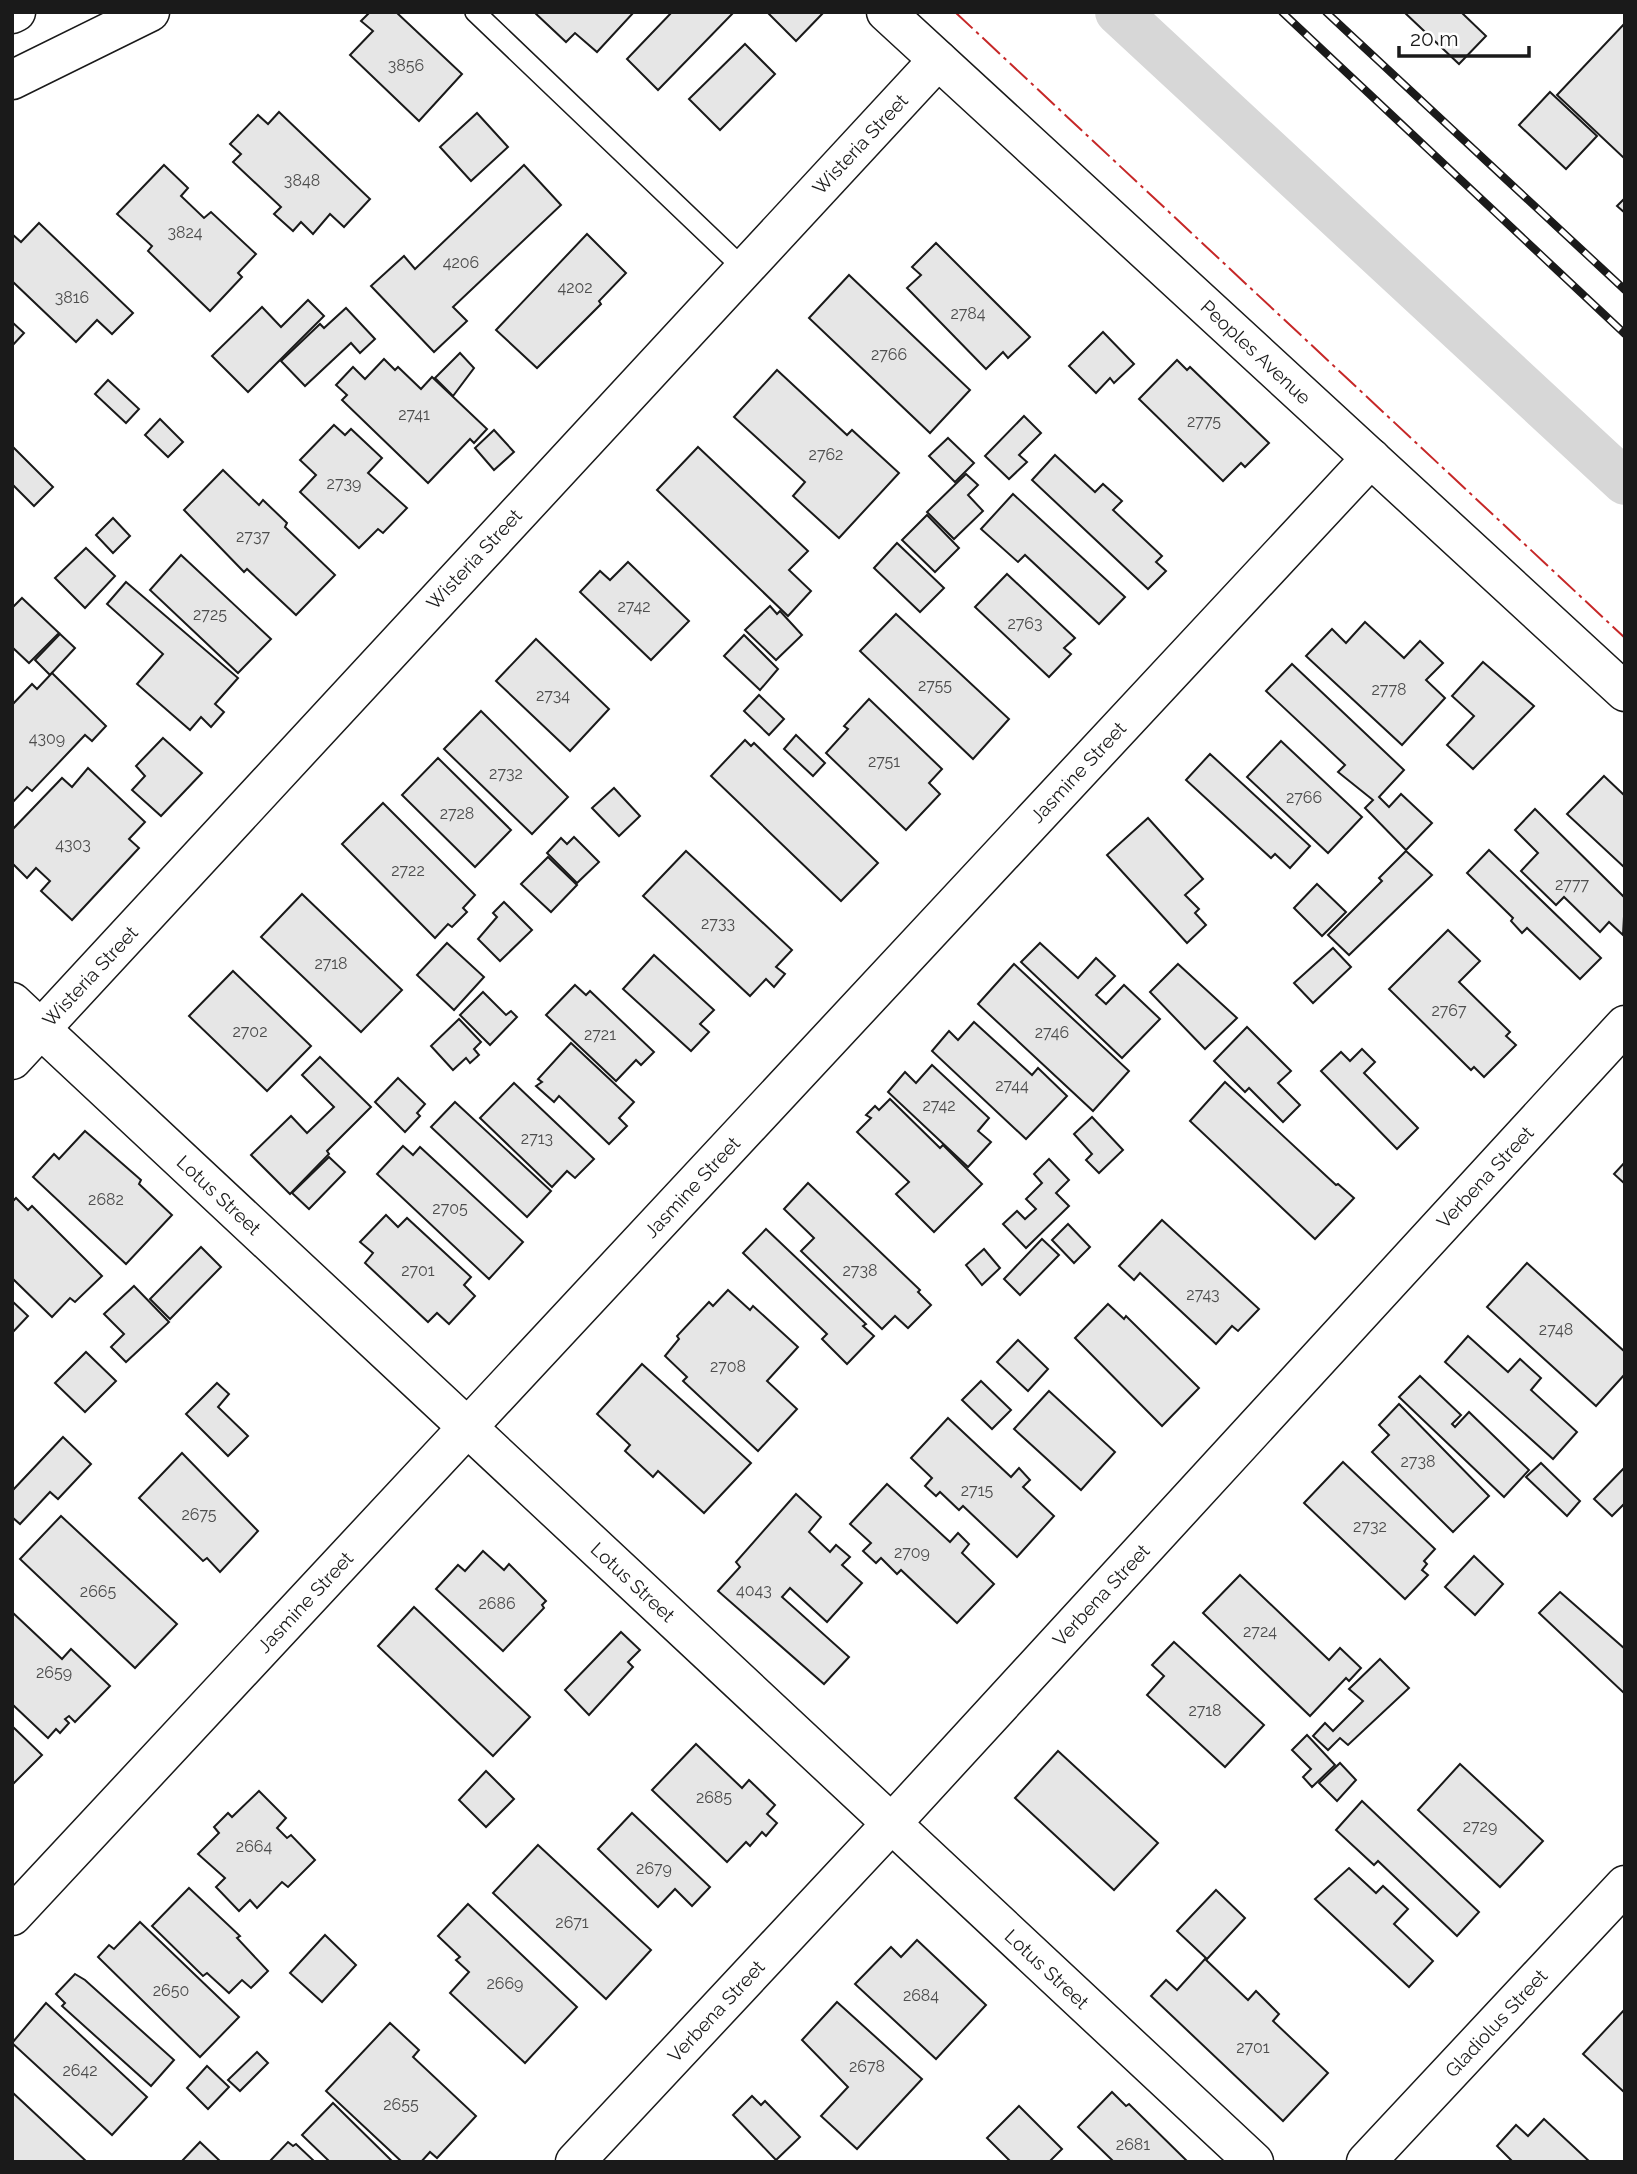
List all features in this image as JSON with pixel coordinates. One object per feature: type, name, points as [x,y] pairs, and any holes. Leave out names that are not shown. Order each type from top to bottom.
[{"type":"street","points":[[12,80],[150,12]]},
{"type":"street","name":"Peoples Avenue","points":[[886,12],[1625,692]]},
{"type":"street","name":"Wisteria Street","points":[[12,1060],[743,268],[939,60]]},
{"type":"street","name":"Jasmine Street","points":[[12,1916],[1371,458]]},
{"type":"street","name":"Lotus Street","points":[[12,1002],[1254,2162]]},
{"type":"street","name":"Verbena Street","points":[[575,2162],[892,1823],[1625,1025]]},
{"type":"street","name":"Gladiolus Street","points":[[1366,2162],[1625,1885]]},
{"type":"lane","points":[[475,12],[743,268]]},
{"type":"building","points":[[370,12],[396,12],[462,74],[419,121],[350,55],[373,31],[361,21]]},
{"type":"building","points":[[534,12],[634,12],[597,52],[575,33],[566,42]]},
{"type":"building","points":[[672,12],[734,12],[658,90],[627,59]]},
{"type":"building","points":[[767,12],[823,12],[823,13],[796,41]]},
{"type":"building","points":[[1404,12],[1461,12],[1486,36],[1459,64]]},
{"type":"building","points":[[1625,23],[1625,159],[1557,95]]},
{"type":"building","points":[[745,44],[775,74],[720,130],[689,99]]},
{"type":"building","points":[[1550,92],[1597,136],[1566,169],[1519,125]]},
{"type":"building","points":[[279,112],[370,199],[344,227],[330,214],[313,234],[301,222],[293,231],[274,214],[281,207],[233,162],[241,154],[230,144],[258,115],[268,124]]},
{"type":"building","points":[[477,113],[508,147],[471,181],[440,147]]},
{"type":"building","points":[[164,165],[188,188],[181,196],[204,218],[211,212],[256,254],[238,273],[242,277],[210,311],[148,251],[152,246],[117,214]]},
{"type":"building","points":[[524,165],[561,205],[453,307],[467,321],[434,352],[371,286],[404,256],[415,269]]},
{"type":"building","points":[[1625,198],[1625,213],[1617,206]]},
{"type":"building","points":[[39,223],[133,313],[112,334],[97,320],[76,342],[12,281],[12,234],[21,242]]},
{"type":"building","points":[[587,234],[626,273],[599,301],[601,304],[537,368],[496,330]]},
{"type":"building","points":[[936,243],[1030,337],[1008,358],[1003,352],[986,369],[907,288],[921,275],[912,267]]},
{"type":"building","points":[[849,275],[970,390],[930,433],[809,318]]},
{"type":"building","points":[[308,300],[324,316],[248,392],[212,356],[262,307],[281,327]]},
{"type":"building","points":[[346,308],[375,339],[360,353],[351,343],[305,386],[281,361],[320,324],[324,328]]},
{"type":"building","points":[[12,322],[24,333],[12,346]]},
{"type":"building","points":[[1103,332],[1134,364],[1114,383],[1110,378],[1096,393],[1069,366]]},
{"type":"building","points":[[460,353],[474,368],[453,396],[435,378]]},
{"type":"building","points":[[384,359],[395,370],[398,367],[421,389],[432,377],[487,429],[474,443],[470,439],[428,483],[342,400],[347,395],[336,385],[353,367],[365,379]]},
{"type":"building","points":[[1177,360],[1187,370],[1190,367],[1269,443],[1245,467],[1241,463],[1223,481],[1139,399]]},
{"type":"building","points":[[777,370],[847,435],[852,430],[899,473],[839,538],[793,496],[805,482],[734,417]]},
{"type":"building","points":[[108,380],[139,409],[126,423],[95,394]]},
{"type":"building","points":[[1024,416],[1041,433],[1019,455],[1027,462],[1009,479],[985,456]]},
{"type":"building","points":[[160,419],[183,442],[168,457],[145,435]]},
{"type":"building","points":[[334,425],[345,435],[351,429],[382,458],[368,473],[407,508],[383,533],[378,529],[359,548],[300,492],[316,475],[300,460]]},
{"type":"building","points":[[494,430],[514,452],[494,470],[475,448]]},
{"type":"building","points":[[948,438],[974,463],[955,482],[929,456]]},
{"type":"building","points":[[12,446],[53,487],[34,506],[12,484]]},
{"type":"building","points":[[698,447],[808,551],[789,570],[811,591],[788,616],[657,490]]},
{"type":"building","points":[[1055,455],[1095,492],[1103,484],[1122,501],[1113,510],[1162,556],[1156,562],[1166,571],[1148,589],[1032,480]]},
{"type":"building","points":[[223,470],[259,505],[263,500],[287,523],[285,527],[335,575],[296,615],[247,569],[244,572],[184,510]]},
{"type":"building","points":[[966,474],[978,485],[968,495],[983,511],[954,539],[927,512]]},
{"type":"building","points":[[1013,494],[1125,597],[1099,624],[1025,555],[1018,562],[981,529]]},
{"type":"building","points":[[927,515],[959,548],[935,572],[902,540]]},
{"type":"building","points":[[113,518],[130,536],[113,553],[96,535]]},
{"type":"building","points":[[897,543],[944,588],[920,612],[874,568]]},
{"type":"building","points":[[86,548],[115,576],[85,608],[55,578]]},
{"type":"building","points":[[181,555],[271,639],[238,673],[150,590]]},
{"type":"building","points":[[628,562],[689,621],[651,660],[580,592],[600,571],[610,580]]},
{"type":"building","points":[[1007,574],[1075,638],[1064,648],[1071,654],[1049,677],[975,607]]},
{"type":"building","points":[[126,582],[238,678],[215,704],[224,712],[211,727],[201,717],[190,730],[137,684],[163,654],[107,604]]},
{"type":"building","points":[[22,598],[59,633],[29,663],[12,647],[12,608]]},
{"type":"building","points":[[770,606],[777,614],[780,611],[802,635],[776,660],[745,630]]},
{"type":"building","points":[[896,614],[1009,719],[973,759],[860,651]]},
{"type":"building","points":[[1365,622],[1404,658],[1420,641],[1443,663],[1426,680],[1445,698],[1402,745],[1306,656],[1332,629],[1346,643]]},
{"type":"building","points":[[60,634],[75,648],[50,675],[35,660]]},
{"type":"building","points":[[744,635],[778,669],[760,690],[724,656]]},
{"type":"building","points":[[536,639],[609,709],[570,751],[496,681]]},
{"type":"building","points":[[1483,662],[1534,706],[1473,769],[1447,745],[1474,716],[1452,696]]},
{"type":"building","points":[[1292,664],[1404,770],[1379,797],[1389,807],[1401,794],[1432,823],[1406,850],[1365,808],[1373,800],[1338,772],[1345,765],[1266,691]]},
{"type":"building","points":[[52,673],[106,726],[92,741],[85,735],[32,791],[27,787],[12,803],[12,705],[32,684],[37,689]]},
{"type":"building","points":[[759,695],[784,719],[769,735],[744,711]]},
{"type":"building","points":[[869,699],[942,769],[929,783],[940,794],[906,830],[826,753],[848,729],[844,726]]},
{"type":"building","points":[[481,711],[568,797],[532,834],[444,749]]},
{"type":"building","points":[[796,735],[825,763],[813,776],[784,749]]},
{"type":"building","points":[[163,738],[202,773],[161,816],[132,790],[145,776],[136,766]]},
{"type":"building","points":[[745,740],[751,746],[754,743],[878,863],[841,901],[711,776]]},
{"type":"building","points":[[1281,741],[1362,817],[1328,853],[1247,777]]},
{"type":"building","points":[[1210,754],[1310,846],[1290,868],[1275,854],[1271,858],[1186,780]]},
{"type":"building","points":[[438,758],[511,830],[475,867],[402,795]]},
{"type":"building","points":[[88,768],[145,822],[129,839],[139,848],[72,920],[41,891],[50,881],[36,868],[27,878],[12,863],[12,830],[62,778],[72,787]]},
{"type":"building","points":[[1604,776],[1625,796],[1625,868],[1567,814]]},
{"type":"building","points":[[614,788],[640,816],[619,836],[592,808]]},
{"type":"building","points":[[383,803],[475,895],[463,908],[467,912],[452,927],[448,924],[435,938],[342,844]]},
{"type":"building","points":[[1535,809],[1625,898],[1623,935],[1609,922],[1600,932],[1564,897],[1556,905],[1521,871],[1538,853],[1515,830]]},
{"type":"building","points":[[1148,818],[1203,879],[1185,895],[1199,909],[1195,913],[1206,925],[1187,943],[1107,855]]},
{"type":"building","points":[[574,837],[599,862],[577,883],[547,853],[561,838],[567,844]]},
{"type":"building","points":[[1489,850],[1601,958],[1580,979],[1527,928],[1522,933],[1511,921],[1513,918],[1467,873]]},
{"type":"building","points":[[686,851],[792,950],[776,967],[785,974],[774,987],[766,979],[750,996],[643,896]]},
{"type":"building","points":[[1406,851],[1432,875],[1349,955],[1328,935],[1382,881],[1379,878]]},
{"type":"building","points":[[548,857],[577,885],[551,912],[521,884]]},
{"type":"building","points":[[1317,884],[1346,912],[1322,936],[1294,908]]},
{"type":"building","points":[[302,894],[402,990],[361,1032],[261,937]]},
{"type":"building","points":[[504,902],[532,930],[500,961],[478,939],[497,917],[493,913]]},
{"type":"building","points":[[1448,930],[1480,961],[1459,982],[1510,1032],[1506,1036],[1516,1045],[1484,1077],[1474,1067],[1471,1070],[1389,989]]},
{"type":"building","points":[[447,943],[484,977],[454,1010],[417,975]]},
{"type":"building","points":[[1040,943],[1078,978],[1096,958],[1115,976],[1096,995],[1106,1004],[1124,985],[1160,1019],[1122,1058],[1021,962]]},
{"type":"building","points":[[1333,948],[1351,967],[1313,1003],[1294,983]]},
{"type":"building","points":[[654,955],[714,1010],[700,1024],[709,1032],[691,1051],[623,989]]},
{"type":"building","points":[[1014,964],[1129,1071],[1093,1111],[978,1004]]},
{"type":"building","points":[[1178,964],[1237,1018],[1205,1049],[1150,992]]},
{"type":"building","points":[[233,971],[311,1046],[267,1091],[189,1016]]},
{"type":"building","points":[[575,985],[586,995],[590,991],[654,1052],[641,1065],[636,1060],[616,1081],[546,1015]]},
{"type":"building","points":[[483,992],[506,1015],[511,1011],[517,1017],[490,1045],[460,1015]]},
{"type":"building","points":[[459,1019],[481,1042],[474,1049],[479,1055],[470,1063],[466,1058],[453,1070],[431,1046]]},
{"type":"building","points":[[974,1022],[1032,1075],[1038,1068],[1067,1096],[1026,1139],[932,1051],[949,1031],[958,1040]]},
{"type":"building","points":[[1247,1027],[1291,1071],[1278,1083],[1300,1105],[1283,1122],[1249,1088],[1245,1092],[1214,1061]]},
{"type":"building","points":[[571,1043],[634,1102],[619,1118],[627,1126],[609,1144],[559,1096],[554,1102],[536,1086],[542,1082],[538,1079]]},
{"type":"building","points":[[1362,1049],[1375,1062],[1364,1073],[1418,1128],[1397,1149],[1321,1071],[1341,1052],[1350,1061]]},
{"type":"building","points":[[320,1057],[371,1107],[327,1151],[329,1154],[290,1194],[251,1155],[291,1116],[307,1133],[334,1107],[302,1075]]},
{"type":"building","points":[[932,1065],[989,1118],[978,1131],[991,1142],[968,1167],[888,1092],[905,1072],[916,1083]]},
{"type":"building","points":[[398,1078],[425,1104],[417,1113],[420,1116],[405,1132],[375,1102]]},
{"type":"building","points":[[1225,1082],[1336,1185],[1354,1198],[1315,1239],[1190,1121]]},
{"type":"building","points":[[514,1083],[594,1159],[575,1178],[567,1171],[552,1187],[480,1118]]},
{"type":"building","points":[[890,1099],[940,1148],[943,1145],[982,1184],[934,1232],[896,1194],[909,1182],[857,1132],[871,1118],[866,1115],[875,1106],[879,1110]]},
{"type":"building","points":[[455,1102],[551,1191],[527,1217],[431,1127]]},
{"type":"building","points":[[1092,1117],[1123,1150],[1099,1173],[1086,1160],[1092,1154],[1074,1134]]},
{"type":"building","points":[[85,1131],[141,1180],[139,1184],[172,1215],[126,1264],[33,1177],[54,1154],[59,1159]]},
{"type":"building","points":[[403,1146],[413,1155],[420,1147],[523,1242],[489,1279],[377,1174]]},
{"type":"building","points":[[329,1157],[345,1172],[309,1209],[292,1193]]},
{"type":"building","points":[[1049,1159],[1069,1180],[1056,1193],[1069,1206],[1026,1248],[1003,1224],[1017,1211],[1025,1219],[1036,1209],[1026,1199],[1042,1183],[1034,1174]]},
{"type":"building","points":[[1625,1162],[1625,1184],[1614,1174]]},
{"type":"building","points":[[808,1183],[920,1290],[918,1292],[931,1305],[908,1328],[895,1316],[882,1329],[801,1251],[814,1238],[784,1209]]},
{"type":"building","points":[[16,1198],[28,1210],[32,1206],[102,1276],[75,1302],[70,1298],[52,1317],[12,1278],[12,1202]]},
{"type":"building","points":[[386,1215],[398,1227],[407,1218],[471,1277],[464,1285],[475,1296],[449,1324],[437,1313],[428,1322],[365,1263],[373,1253],[360,1242]]},
{"type":"building","points":[[1162,1220],[1259,1309],[1238,1331],[1232,1326],[1216,1344],[1140,1273],[1134,1280],[1119,1266]]},
{"type":"building","points":[[1068,1224],[1090,1247],[1074,1263],[1052,1240]]},
{"type":"building","points":[[766,1229],[866,1324],[863,1326],[874,1336],[847,1364],[822,1339],[827,1334],[743,1253]]},
{"type":"building","points":[[1042,1239],[1059,1255],[1020,1295],[1004,1279]]},
{"type":"building","points":[[201,1247],[221,1267],[170,1319],[150,1299]]},
{"type":"building","points":[[984,1249],[1000,1268],[982,1285],[966,1265]]},
{"type":"building","points":[[1527,1263],[1625,1352],[1625,1374],[1596,1406],[1487,1307]]},
{"type":"building","points":[[134,1286],[169,1322],[126,1362],[111,1347],[124,1334],[104,1314]]},
{"type":"building","points":[[728,1290],[750,1310],[753,1306],[798,1347],[767,1381],[797,1409],[758,1451],[683,1381],[687,1377],[665,1356],[679,1339],[677,1336],[709,1302],[713,1306]]},
{"type":"building","points":[[12,1301],[28,1316],[12,1333]]},
{"type":"building","points":[[1108,1304],[1124,1319],[1126,1316],[1199,1388],[1162,1426],[1075,1338]]},
{"type":"building","points":[[1468,1336],[1508,1372],[1520,1359],[1541,1378],[1531,1390],[1577,1432],[1553,1459],[1445,1362]]},
{"type":"building","points":[[1018,1340],[1048,1369],[1028,1391],[997,1362]]},
{"type":"building","points":[[86,1352],[116,1381],[85,1412],[55,1383]]},
{"type":"building","points":[[642,1364],[751,1463],[704,1513],[658,1471],[653,1477],[625,1451],[630,1445],[597,1414]]},
{"type":"building","points":[[1420,1376],[1461,1415],[1452,1424],[1455,1427],[1469,1412],[1529,1470],[1504,1497],[1399,1397]]},
{"type":"building","points":[[981,1381],[1011,1410],[992,1429],[962,1400]]},
{"type":"building","points":[[217,1383],[229,1394],[218,1407],[248,1436],[228,1456],[186,1414]]},
{"type":"building","points":[[1049,1391],[1115,1452],[1081,1490],[1014,1429]]},
{"type":"building","points":[[1399,1404],[1489,1496],[1453,1532],[1372,1452],[1389,1435],[1379,1425]]},
{"type":"building","points":[[948,1418],[1011,1477],[1019,1468],[1030,1480],[1023,1487],[1054,1516],[1017,1557],[963,1506],[959,1510],[940,1492],[936,1496],[925,1486],[932,1478],[911,1458]]},
{"type":"building","points":[[63,1437],[91,1464],[58,1499],[50,1492],[20,1524],[12,1517],[12,1491]]},
{"type":"building","points":[[182,1453],[258,1531],[220,1572],[207,1558],[203,1561],[139,1498]]},
{"type":"building","points":[[1343,1462],[1435,1549],[1424,1561],[1427,1564],[1422,1570],[1428,1575],[1405,1599],[1304,1503]]},
{"type":"building","points":[[1541,1463],[1580,1501],[1567,1516],[1526,1477]]},
{"type":"building","points":[[1625,1467],[1625,1503],[1612,1516],[1594,1499]]},
{"type":"building","points":[[887,1484],[950,1542],[958,1533],[969,1544],[962,1553],[994,1584],[957,1623],[901,1570],[897,1574],[881,1558],[876,1563],[863,1551],[871,1543],[850,1524]]},
{"type":"building","points":[[796,1494],[821,1517],[809,1532],[830,1552],[836,1545],[850,1557],[842,1565],[862,1583],[827,1622],[790,1588],[782,1597],[849,1657],[824,1684],[718,1591],[740,1567],[736,1562]]},
{"type":"building","points":[[61,1516],[177,1624],[135,1668],[20,1559]]},
{"type":"building","points":[[483,1551],[504,1570],[509,1564],[546,1601],[542,1605],[544,1608],[503,1651],[436,1589],[458,1565],[465,1571]]},
{"type":"building","points":[[1474,1556],[1503,1584],[1475,1615],[1445,1587]]},
{"type":"building","points":[[1240,1575],[1329,1660],[1340,1648],[1361,1668],[1349,1681],[1346,1678],[1310,1716],[1203,1613]]},
{"type":"building","points":[[1560,1592],[1625,1649],[1625,1694],[1539,1613]]},
{"type":"building","points":[[414,1607],[530,1717],[493,1756],[378,1646]]},
{"type":"building","points":[[12,1612],[62,1659],[71,1649],[110,1686],[75,1722],[69,1716],[65,1719],[69,1723],[60,1733],[56,1729],[48,1738],[12,1704]]},
{"type":"building","points":[[621,1632],[640,1650],[628,1662],[633,1667],[589,1715],[565,1690]]},
{"type":"building","points":[[1174,1642],[1264,1725],[1225,1767],[1147,1695],[1164,1676],[1152,1665]]},
{"type":"building","points":[[1380,1659],[1409,1688],[1348,1745],[1340,1738],[1328,1750],[1313,1736],[1325,1723],[1333,1731],[1363,1701],[1349,1689]]},
{"type":"building","points":[[12,1726],[42,1755],[12,1785]]},
{"type":"building","points":[[1307,1735],[1335,1765],[1312,1787],[1303,1777],[1311,1769],[1292,1750]]},
{"type":"building","points":[[696,1744],[742,1788],[749,1780],[775,1805],[767,1814],[777,1823],[766,1836],[762,1832],[750,1846],[746,1842],[727,1862],[652,1790]]},
{"type":"building","points":[[1058,1751],[1158,1843],[1114,1890],[1015,1798]]},
{"type":"building","points":[[1340,1763],[1356,1780],[1337,1801],[1319,1783]]},
{"type":"building","points":[[1460,1764],[1543,1841],[1500,1887],[1418,1810]]},
{"type":"building","points":[[486,1771],[514,1799],[486,1827],[459,1800]]},
{"type":"building","points":[[259,1791],[286,1818],[277,1828],[287,1838],[291,1835],[315,1860],[288,1887],[282,1882],[257,1908],[250,1900],[239,1911],[216,1887],[225,1878],[198,1854],[219,1833],[214,1827],[228,1813],[232,1817]]},
{"type":"building","points":[[1362,1801],[1479,1912],[1457,1936],[1378,1861],[1374,1865],[1336,1830]]},
{"type":"building","points":[[632,1813],[710,1887],[692,1906],[675,1889],[658,1907],[598,1849]]},
{"type":"building","points":[[538,1845],[651,1950],[606,1999],[493,1893]]},
{"type":"building","points":[[1349,1868],[1376,1893],[1383,1886],[1408,1909],[1394,1924],[1433,1961],[1409,1987],[1315,1899]]},
{"type":"building","points":[[189,1888],[240,1936],[237,1938],[268,1971],[251,1988],[242,1980],[229,1993],[207,1973],[203,1976],[152,1926]]},
{"type":"building","points":[[1216,1890],[1245,1918],[1207,1959],[1177,1931]]},
{"type":"building","points":[[468,1904],[577,2007],[525,2063],[450,1993],[469,1972],[456,1960],[460,1957],[438,1936]]},
{"type":"building","points":[[140,1922],[239,2017],[200,2057],[98,1957],[109,1945],[114,1949]]},
{"type":"building","points":[[325,1935],[356,1965],[322,2002],[290,1973]]},
{"type":"building","points":[[917,1940],[986,2005],[936,2059],[855,1984],[891,1947],[901,1957]]},
{"type":"building","points":[[1205,1959],[1248,2000],[1256,1991],[1279,2014],[1273,2021],[1328,2073],[1283,2121],[1151,1996],[1166,1980],[1177,1990]]},
{"type":"building","points":[[75,1974],[174,2060],[151,2086],[62,2006],[65,2003],[56,1994]]},
{"type":"building","points":[[837,2002],[922,2079],[857,2149],[821,2116],[848,2087],[802,2040]]},
{"type":"building","points":[[46,2003],[147,2097],[112,2135],[12,2043]]},
{"type":"building","points":[[1625,2009],[1625,2093],[1583,2054]]},
{"type":"building","points":[[390,2023],[419,2050],[413,2057],[476,2116],[437,2158],[430,2152],[421,2162],[402,2162],[326,2091]]},
{"type":"building","points":[[257,2052],[268,2063],[240,2091],[228,2080]]},
{"type":"building","points":[[207,2066],[229,2087],[208,2109],[187,2088]]},
{"type":"building","points":[[12,2092],[87,2162],[12,2162]]},
{"type":"building","points":[[1112,2092],[1126,2106],[1129,2104],[1188,2162],[1114,2162],[1078,2127]]},
{"type":"building","points":[[752,2096],[761,2105],[765,2101],[800,2137],[776,2160],[733,2115]]},
{"type":"building","points":[[333,2103],[393,2162],[330,2162],[302,2135]]},
{"type":"building","points":[[1019,2106],[1062,2149],[1049,2162],[1011,2162],[987,2138]]},
{"type":"building","points":[[1544,2119],[1590,2162],[1513,2162],[1497,2146],[1516,2125],[1528,2136]]},
{"type":"building","points":[[200,2142],[221,2162],[181,2162]]},
{"type":"building","points":[[288,2142],[293,2146],[296,2144],[315,2162],[269,2162]]},
{"type":"waterway","points":[[1118,12],[1625,482]]},
{"type":"railway","points":[[1282,12],[1625,334]]},
{"type":"railway","points":[[1326,12],[1625,290]]},
{"type":"power","points":[[955,12],[1625,638]]}]
